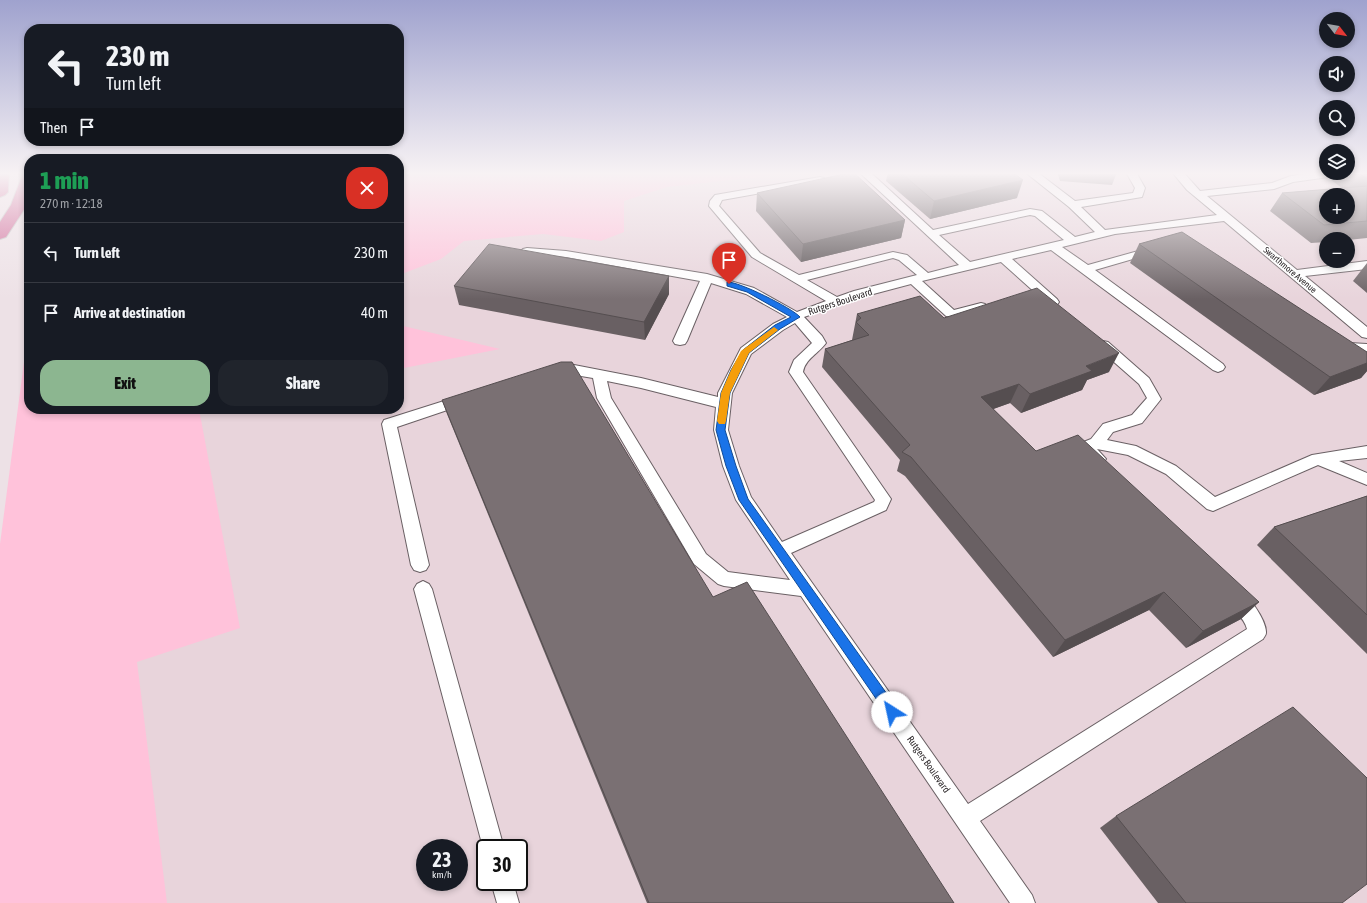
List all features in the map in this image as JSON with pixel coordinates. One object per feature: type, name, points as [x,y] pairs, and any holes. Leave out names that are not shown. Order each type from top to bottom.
[{"type":"highway","points":[[0,234],[13,214]]},
{"type":"street","points":[[721,214],[756,255],[836,302]]},
{"type":"street","points":[[910,214],[968,266]]},
{"type":"street","points":[[931,234],[1021,214]]},
{"type":"street","points":[[1038,214],[1074,242]]},
{"type":"street","points":[[1082,214],[1103,234]]},
{"type":"street","name":"Swarthmore Avenue","points":[[1223,214],[1367,334]]},
{"type":"street","name":"Rutgers Boulevard","points":[[1024,903],[744,500],[731,466],[721,430],[725,393],[735,370],[746,351],[778,327],[796,317],[858,294],[1103,234],[1165,224],[1227,217]]},
{"type":"street","points":[[1165,224],[1181,237]]},
{"type":"street","points":[[1055,246],[1218,368]]},
{"type":"street","points":[[1086,269],[1165,247]]},
{"type":"street","points":[[527,251],[566,254],[719,281],[750,291],[796,317],[817,339],[819,343],[798,363],[796,372],[883,499],[880,506],[779,551]]},
{"type":"street","points":[[797,279],[893,255],[903,257],[950,313],[956,314],[994,303]]},
{"type":"street","points":[[1004,258],[1061,309]]},
{"type":"street","points":[[1295,274],[1367,265]]},
{"type":"street","points":[[680,341],[707,278]]},
{"type":"street","points":[[1025,295],[1040,291]]},
{"type":"street","points":[[1090,334],[1144,381],[1154,399],[1137,419],[1108,428],[1096,443],[1086,447],[1109,469]]},
{"type":"street","points":[[1330,338],[1347,347],[1367,348]]},
{"type":"street","points":[[543,374],[569,369],[641,383],[724,404]]},
{"type":"street","points":[[599,376],[604,398],[700,559],[724,580],[806,589]]},
{"type":"street","points":[[420,565],[389,424],[478,395]]},
{"type":"street","points":[[1096,443],[1131,450],[1145,459],[1171,470],[1213,505],[1318,459],[1367,452]]},
{"type":"street","points":[[1318,459],[1367,479]]},
{"type":"street","points":[[966,818],[1257,633],[1253,617],[1225,588]]},
{"type":"street","points":[[423,589],[491,839]]},
{"type":"street","points":[[505,891],[508,903]]},
{"type":"shaded area","points":[[404,214],[1319,214],[1319,224],[1355,224],[1355,214],[1367,214],[1367,903],[0,903],[0,616],[28,414],[404,414]]},
{"type":"shaded area","points":[[404,214],[624,214],[624,232],[601,241],[543,234],[464,241],[441,259],[404,273]]},
{"type":"shaded area","points":[[404,326],[500,349],[404,368]]},
{"type":"shaded area","points":[[24,362],[24,414],[200,414],[240,628],[137,662],[167,903],[0,903],[0,544]]},
{"type":"building","points":[[776,214],[899,214],[905,220],[803,244]]},
{"type":"building","points":[[1310,214],[1319,214],[1319,221]]},
{"type":"building","points":[[1355,214],[1367,214],[1367,221],[1355,222]]},
{"type":"building","points":[[1182,232],[1367,352],[1367,363],[1330,377],[1139,244]]},
{"type":"building","points":[[489,244],[669,276],[644,322],[454,286]]},
{"type":"building","points":[[1037,288],[1119,353],[1086,366],[1092,371],[1030,394],[1019,384],[981,397],[1036,451],[1078,435],[1259,602],[1203,631],[1164,592],[1065,640],[911,457],[902,452],[910,445],[825,349],[869,335],[856,322],[861,318],[857,314],[920,296],[944,318]]},
{"type":"building","points":[[561,362],[572,362],[713,597],[747,582],[954,903],[649,903],[442,400]]},
{"type":"building","points":[[1367,496],[1367,615],[1274,527]]},
{"type":"building","points":[[1293,707],[1367,778],[1367,884],[1342,903],[1186,903],[1116,816]]},
{"type":"slow traffic","points":[[722,421],[725,393],[735,370],[746,351],[774,330]]},
{"type":"route","points":[[729,284],[750,291],[796,317],[778,327],[746,351],[735,370],[725,393],[721,430],[731,466],[744,500],[892,712]]}]
